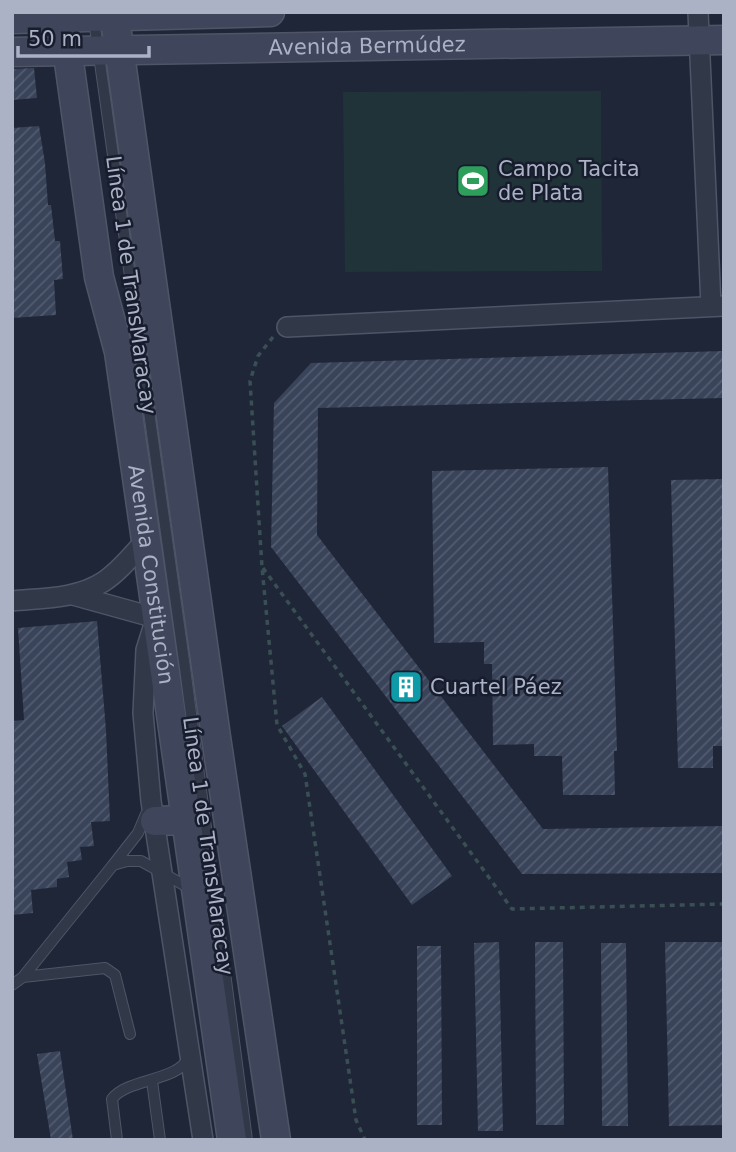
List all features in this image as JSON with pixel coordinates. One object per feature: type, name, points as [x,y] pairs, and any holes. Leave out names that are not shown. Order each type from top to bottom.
[{"type":"street","name":"Avenida Bermúdez","points":[[12,19],[63,15],[270,12]]},
{"type":"street","points":[[288,327],[718,306],[712,41],[698,12]]},
{"type":"street","name":"Avenida Constitución","points":[[104,14],[166,390],[276,1140]]},
{"type":"street","name":"Avenida Constitución","points":[[63,15],[99,277],[118,352],[188,820],[232,1140]]},
{"type":"street","name":"Avenida Bermúdez","points":[[12,52],[712,41]]},
{"type":"street","points":[[12,601],[73,595],[103,582],[146,540]]},
{"type":"street","points":[[73,595],[156,618],[146,650],[143,713],[153,811],[204,1140]]},
{"type":"street","points":[[153,811],[188,820]]},
{"type":"street","points":[[272,1109],[284,1140]]},
{"type":"lane","name":"Línea 1 de TransMaracay","points":[[109,51],[185,668],[247,1140]]},
{"type":"lane","points":[[12,985],[23,977],[153,811]]},
{"type":"lane","points":[[113,865],[141,861],[198,893]]},
{"type":"lane","points":[[23,977],[105,968],[115,975],[130,1034]]},
{"type":"lane","points":[[117,1140],[112,1099],[123,1088],[152,1081],[187,1062],[190,1054]]},
{"type":"lane","points":[[152,1081],[160,1140]]},
{"type":"path","points":[[288,327],[270,338],[258,356],[250,381],[262,567],[277,725],[305,774],[356,1120],[365,1140]]},
{"type":"path","points":[[262,567],[512,909],[724,904]]},
{"type":"shaded area","name":"Campo Tacita de Plata","points":[[601,91],[602,271],[345,272],[343,92]]},
{"type":"building","points":[[34,68],[37,98],[12,100],[12,69]]},
{"type":"building","points":[[39,126],[48,205],[51,205],[55,241],[60,241],[63,279],[54,280],[56,315],[12,318],[12,128]]},
{"type":"building","name":"Cuartel Páez","points":[[724,351],[724,398],[318,408],[317,535],[543,829],[724,826],[724,873],[522,874],[271,547],[274,403],[311,363]]},
{"type":"building","points":[[608,467],[617,751],[614,751],[615,795],[563,795],[562,756],[534,756],[534,744],[493,745],[492,664],[484,664],[484,642],[434,643],[432,471]]},
{"type":"building","points":[[724,479],[724,746],[713,746],[713,768],[678,768],[671,480]]},
{"type":"building","points":[[97,621],[110,821],[91,822],[94,846],[80,847],[82,860],[67,862],[69,877],[57,879],[57,887],[31,890],[33,913],[12,915],[12,721],[24,720],[18,628]]},
{"type":"building","points":[[322,697],[452,876],[412,905],[282,726]]},
{"type":"building","points":[[499,942],[503,1131],[478,1131],[474,943]]},
{"type":"building","points":[[535,942],[563,942],[564,1125],[536,1125]]},
{"type":"building","points":[[665,942],[724,942],[724,1125],[669,1126]]},
{"type":"building","points":[[601,943],[626,943],[628,1126],[602,1126]]},
{"type":"building","points":[[417,946],[441,946],[442,1125],[417,1125]]},
{"type":"building","points":[[60,1051],[73,1140],[51,1140],[37,1054]]},
{"type":"place","name":"Campo Tacita de Plata","points":[[473,181]]},
{"type":"place","name":"Cuartel Páez","points":[[406,687]]}]
